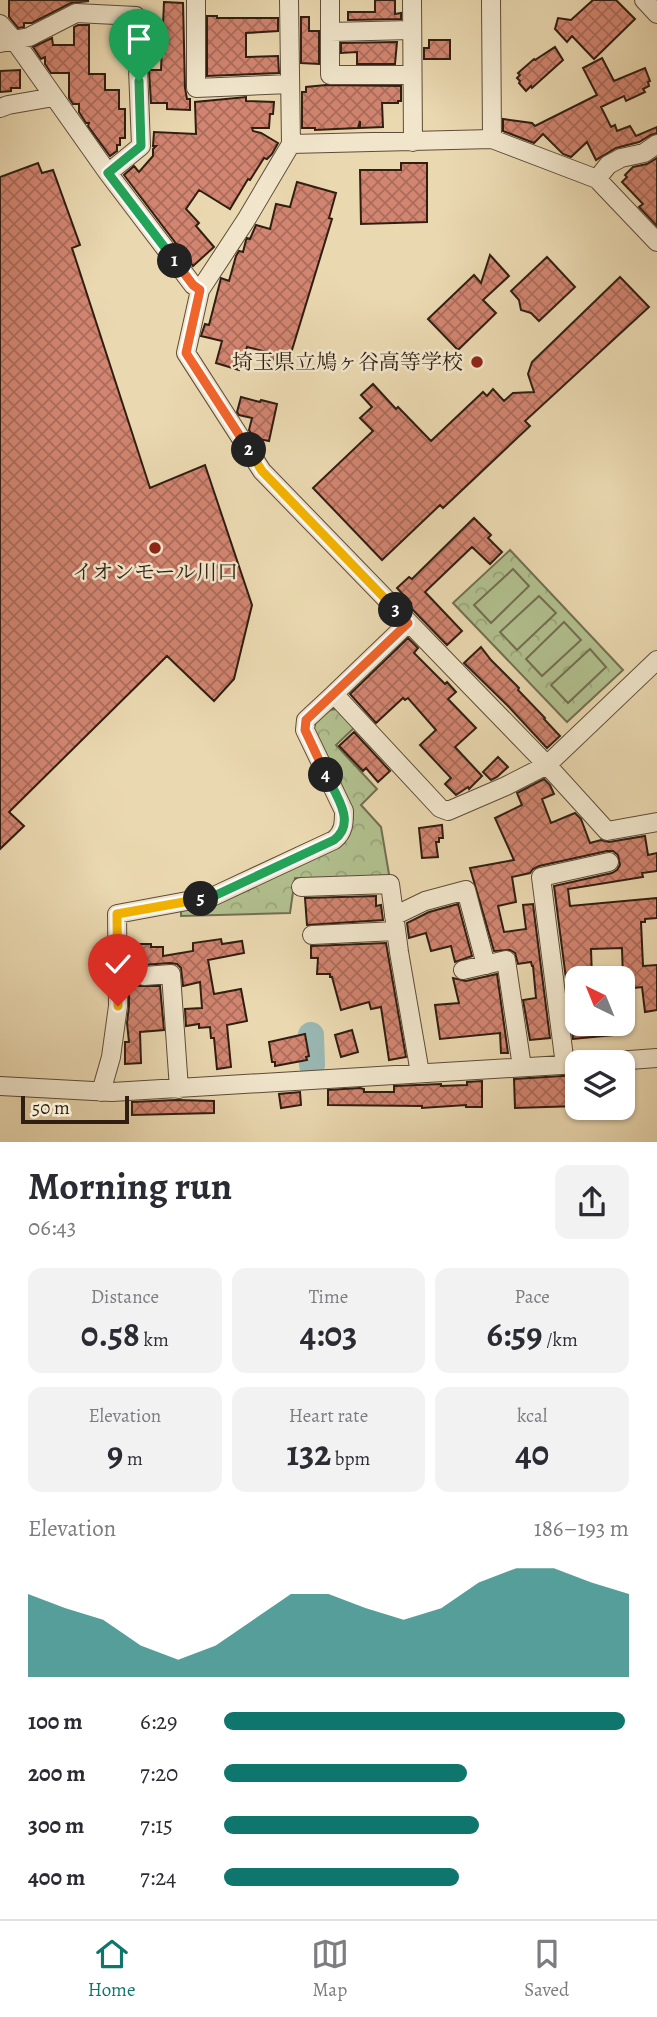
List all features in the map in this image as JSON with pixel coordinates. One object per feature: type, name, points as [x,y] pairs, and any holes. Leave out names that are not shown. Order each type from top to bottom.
[{"type":"street","points":[[196,0],[196,88],[290,84]]},
{"type":"street","points":[[289,0],[291,144],[200,290],[186,353],[262,471],[547,765],[607,831],[657,822]]},
{"type":"street","points":[[330,0],[330,75],[412,75]]},
{"type":"street","points":[[412,0],[414,142]]},
{"type":"street","points":[[491,0],[492,139]]},
{"type":"street","points":[[643,0],[657,14]]},
{"type":"street","points":[[7,41],[29,37],[77,6],[136,16],[141,146],[108,173]]},
{"type":"street","points":[[0,24],[7,41],[54,97],[108,173],[193,285],[200,290]]},
{"type":"street","points":[[330,32],[411,30]]},
{"type":"street","points":[[0,108],[54,97]]},
{"type":"street","points":[[291,144],[492,139],[597,179],[657,242]]},
{"type":"street","points":[[597,179],[608,165],[621,158],[644,153],[657,144]]},
{"type":"street","points":[[101,1092],[111,1057],[118,1006],[117,914],[214,896],[340,835],[345,823],[344,811],[305,730],[306,720],[408,623]]},
{"type":"street","points":[[334,694],[440,808],[447,811],[481,798],[547,765],[657,660]]},
{"type":"street","points":[[569,1050],[541,877],[609,862]]},
{"type":"street","points":[[301,887],[390,884],[420,1073]]},
{"type":"street","points":[[312,935],[395,923],[425,901],[466,890],[486,965]]},
{"type":"street","points":[[463,970],[506,960],[522,1067]]},
{"type":"street","points":[[144,976],[171,974],[179,1089]]},
{"type":"street","points":[[635,1060],[657,1058]]},
{"type":"street","points":[[0,1086],[101,1092],[565,1064]]},
{"type":"green space","points":[[510,550],[623,670],[567,722],[453,603]]},
{"type":"green space","points":[[513,569],[529,586],[491,623],[474,605]]},
{"type":"green space","points":[[539,596],[556,613],[517,650],[500,632]]},
{"type":"green space","points":[[564,622],[581,640],[542,676],[526,659]]},
{"type":"green space","points":[[590,649],[606,667],[568,703],[551,685]]},
{"type":"green space","points":[[338,709],[355,727],[336,745],[377,789],[361,805],[381,827],[390,880],[295,878],[290,913],[181,916],[181,910],[219,901],[344,843],[353,818],[313,732],[321,715]]},
{"type":"building","points":[[9,0],[89,1],[71,3],[18,28],[9,17]]},
{"type":"building","points":[[375,0],[395,0],[395,14],[401,13],[401,19],[348,20],[348,12],[375,12]]},
{"type":"building","points":[[593,0],[616,0],[635,19],[594,59],[572,36],[567,42],[555,29],[558,18],[571,20]]},
{"type":"building","points":[[164,2],[183,3],[185,88],[187,99],[190,99],[190,110],[167,109],[167,103],[151,103],[149,70],[161,70]]},
{"type":"building","points":[[207,16],[278,18],[278,31],[246,33],[246,57],[278,56],[279,73],[207,76]]},
{"type":"building","points":[[301,17],[309,17],[309,31],[319,31],[319,64],[301,63]]},
{"type":"building","points":[[89,25],[89,74],[105,74],[105,90],[119,90],[119,109],[125,109],[125,138],[120,138],[117,151],[110,156],[79,112],[79,104],[73,104],[69,98],[69,73],[51,73],[45,64],[45,57],[41,59],[33,47],[52,38],[53,45],[74,45],[74,27]]},
{"type":"building","points":[[429,40],[450,40],[450,59],[424,59],[424,48],[429,48]]},
{"type":"building","points":[[397,42],[395,64],[357,64],[357,52],[341,53],[341,43]]},
{"type":"building","points":[[555,47],[563,60],[526,91],[519,83],[518,73],[534,59]]},
{"type":"building","points":[[602,58],[614,81],[645,68],[650,81],[649,86],[643,89],[645,92],[626,101],[624,96],[601,107],[611,127],[615,125],[617,131],[630,126],[636,136],[657,127],[657,133],[639,142],[616,148],[596,160],[587,142],[571,157],[563,154],[543,134],[534,143],[503,131],[503,119],[532,123],[535,126],[597,95],[583,68]]},
{"type":"building","points":[[20,70],[20,88],[0,92],[0,71]]},
{"type":"building","points":[[401,86],[401,101],[382,103],[383,127],[360,128],[360,121],[358,128],[302,128],[302,92],[306,92],[306,87]]},
{"type":"building","points":[[246,97],[246,101],[274,102],[269,128],[252,128],[278,143],[272,154],[267,159],[264,158],[250,180],[248,179],[230,209],[199,190],[186,209],[199,223],[196,226],[214,247],[193,266],[124,175],[134,166],[139,172],[153,156],[156,146],[153,146],[154,132],[196,134],[195,102]]},
{"type":"building","points":[[657,158],[657,226],[639,207],[643,204],[622,182],[633,167],[647,164]]},
{"type":"building","points":[[38,163],[42,173],[53,170],[80,245],[72,248],[150,488],[205,465],[252,605],[234,679],[214,701],[167,656],[9,812],[24,826],[0,849],[0,177]]},
{"type":"building","points":[[401,163],[427,163],[427,222],[361,224],[360,170],[401,170]]},
{"type":"building","points":[[297,182],[336,193],[329,218],[332,219],[288,363],[270,359],[271,353],[247,347],[239,370],[216,363],[222,341],[201,336],[205,324],[209,325],[221,278],[229,281],[236,256],[239,251],[243,252],[246,240],[250,239],[256,225],[270,229],[276,204],[290,207]]},
{"type":"building","points":[[490,255],[509,276],[483,300],[496,313],[458,350],[428,319],[474,275],[481,283]]},
{"type":"building","points":[[547,257],[575,287],[539,321],[531,313],[521,310],[519,300],[511,291]]},
{"type":"building","points":[[620,277],[649,307],[525,421],[530,426],[443,508],[440,505],[382,560],[313,488],[373,431],[360,418],[372,407],[361,395],[373,384],[431,441],[483,392],[487,396],[493,389],[504,401],[513,393],[534,392],[528,374],[532,362]]},
{"type":"building","points":[[241,397],[277,404],[269,441],[254,438],[249,430],[252,418],[237,412]]},
{"type":"building","points":[[474,518],[491,535],[488,538],[502,552],[490,564],[472,547],[425,592],[462,631],[447,645],[408,605],[411,603],[397,588],[409,577],[412,579]]},
{"type":"building","points":[[408,638],[418,648],[414,653],[456,692],[448,699],[476,728],[455,747],[482,776],[469,789],[468,787],[456,795],[445,784],[451,778],[420,745],[436,730],[408,698],[403,698],[376,723],[350,694]]},
{"type":"building","points":[[481,647],[560,736],[547,748],[464,663]]},
{"type":"building","points":[[354,732],[390,771],[378,782],[366,768],[363,771],[339,746]]},
{"type":"building","points":[[498,757],[508,767],[491,780],[483,772]]},
{"type":"building","points":[[544,779],[554,794],[542,799],[551,823],[575,813],[581,819],[590,843],[645,836],[648,855],[657,853],[657,871],[642,873],[643,877],[568,889],[570,906],[657,898],[657,918],[641,922],[643,966],[657,965],[657,1010],[645,1012],[642,987],[635,988],[635,966],[623,966],[622,948],[591,949],[592,966],[565,966],[565,971],[554,886],[612,873],[620,865],[618,855],[607,851],[539,866],[530,873],[512,877],[516,902],[498,906],[504,932],[526,929],[523,905],[533,904],[550,1038],[530,1040],[523,1000],[536,998],[533,966],[531,962],[518,964],[515,953],[510,950],[494,951],[470,868],[514,860],[495,818],[522,805],[517,793]]},
{"type":"building","points":[[442,825],[443,838],[436,842],[438,857],[422,858],[419,828]]},
{"type":"building","points":[[376,896],[376,906],[381,905],[383,920],[307,925],[305,898]]},
{"type":"building","points":[[458,904],[472,956],[455,962],[451,946],[431,951],[426,933],[409,938],[407,923],[429,912]]},
{"type":"building","points":[[221,939],[222,944],[242,941],[244,953],[208,960],[214,994],[241,989],[247,1021],[227,1025],[231,1067],[217,1069],[214,1038],[211,1038],[210,1027],[199,1028],[199,1024],[186,1026],[185,1009],[202,1008],[200,982],[183,986],[181,968],[170,963],[142,965],[134,972],[133,978],[138,986],[160,986],[164,1030],[140,1032],[141,1063],[125,1064],[125,1042],[129,1042],[129,944],[163,947],[163,956],[193,951],[193,943]]},
{"type":"building","points":[[386,943],[406,1057],[389,1060],[381,1007],[371,1009],[369,1002],[341,1010],[332,977],[330,974],[317,974],[318,958],[311,958],[311,946]]},
{"type":"building","points":[[497,974],[508,1053],[501,1053],[500,1033],[440,1039],[435,1005],[459,1003],[453,978],[466,981]]},
{"type":"building","points":[[352,1030],[358,1052],[341,1057],[335,1035]]},
{"type":"building","points":[[305,1034],[309,1056],[306,1057],[307,1060],[275,1066],[269,1042]]},
{"type":"building","points":[[573,1036],[603,1036],[573,1039]]},
{"type":"building","points":[[565,1076],[565,1106],[515,1108],[514,1079]]},
{"type":"building","points":[[482,1081],[482,1107],[328,1105],[328,1090],[360,1088],[364,1089],[364,1092],[394,1092],[394,1086],[467,1085],[467,1082]]},
{"type":"building","points":[[300,1092],[301,1105],[281,1108],[279,1094]]},
{"type":"building","points":[[214,1101],[214,1113],[132,1115],[132,1102]]},
{"type":"waterway","points":[[311,1035],[312,1065]]},
{"type":"place","name":"埼玉県立鳩ヶ谷高等学校","points":[[477,362]]},
{"type":"place","name":"イオンモール川口","points":[[155,548]]},
{"type":"route","points":[[118,1006],[117,914],[214,896],[340,835],[345,823],[344,811],[308,738],[306,720],[408,623],[262,471],[186,353],[200,290],[193,285],[108,173],[141,146],[139,81]]}]
